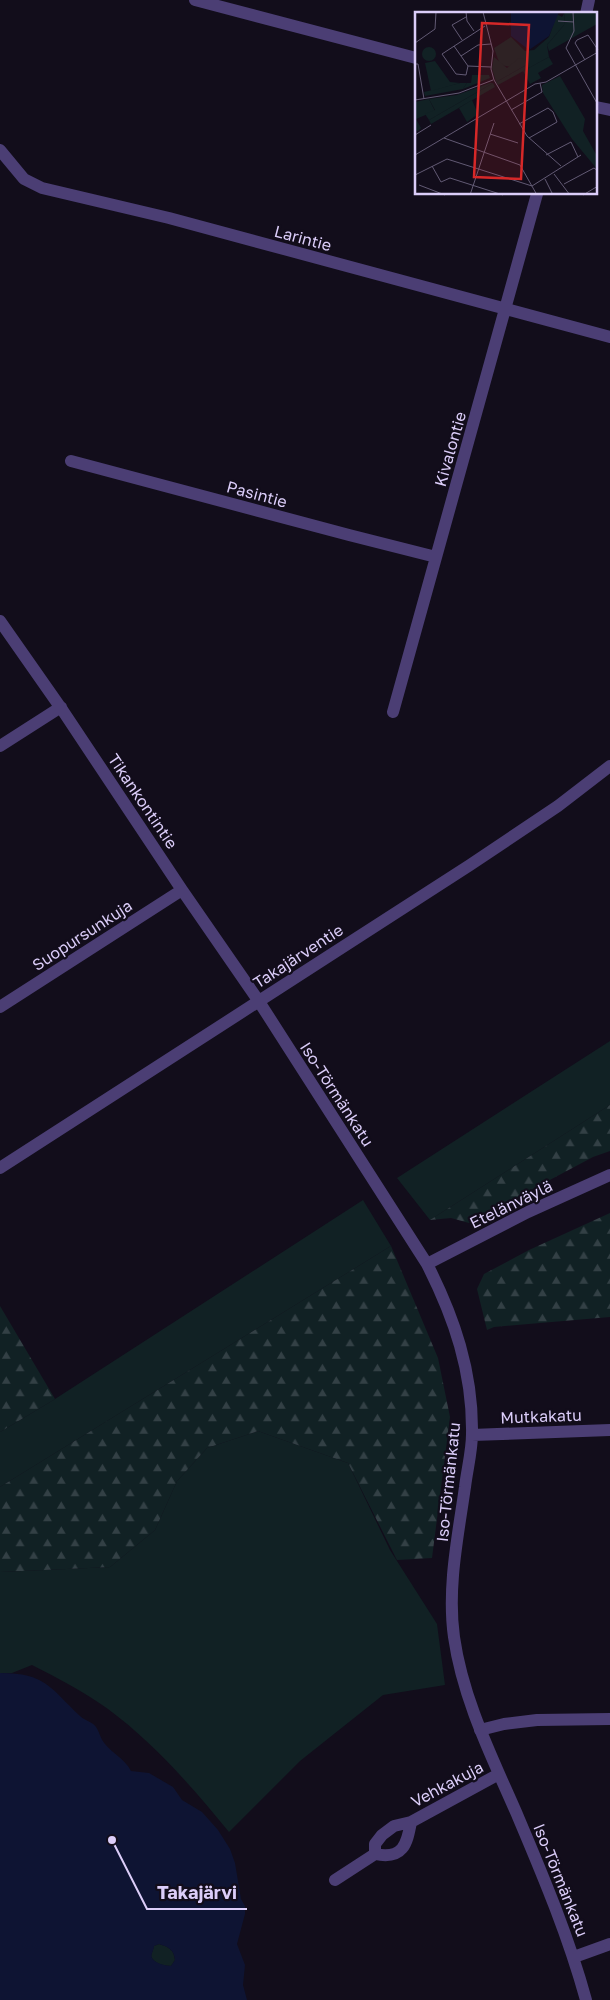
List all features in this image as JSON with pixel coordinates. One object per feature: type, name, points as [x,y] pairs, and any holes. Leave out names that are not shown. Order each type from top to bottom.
[{"type":"street","points":[[195,0],[415,58]]},
{"type":"street","name":"Larintie","points":[[0,150],[24,178],[42,188],[169,218],[610,337]]},
{"type":"street","name":"Kivalontie","points":[[393,712],[537,195]]},
{"type":"street","name":"Pasintie","points":[[71,460],[436,557]]},
{"type":"street","name":"Tikankontintie","points":[[0,621],[61,707],[182,890],[258,1000]]},
{"type":"street","points":[[0,746],[61,707]]},
{"type":"street","name":"Takajärventie","points":[[0,1168],[558,806],[610,766]]},
{"type":"street","name":"Suopursunkuja","points":[[0,1007],[182,890]]},
{"type":"street","name":"Iso-Törmänkatu","points":[[258,1000],[426,1264],[443,1297],[460,1344],[467,1368],[472,1435],[456,1559],[452,1609],[454,1638],[461,1672],[480,1730],[519,1820],[574,1957],[586,2000]]},
{"type":"street","name":"Etelänväylä","points":[[426,1264],[528,1212],[610,1175]]},
{"type":"street","name":"Mutkakatu","points":[[472,1435],[610,1430]]},
{"type":"street","points":[[480,1730],[504,1724],[537,1720],[610,1719]]},
{"type":"street","name":"Vehkakuja","points":[[375,1854],[375,1844],[382,1835],[394,1826],[411,1822],[499,1774]]},
{"type":"street","name":"Vehkakuja","points":[[335,1880],[375,1854],[390,1856],[398,1851],[407,1843],[411,1822]]},
{"type":"street","points":[[574,1957],[610,1944]]},
{"type":"green space","points":[[610,1041],[610,1105],[430,1220],[397,1178]]},
{"type":"green space","points":[[610,1105],[610,1151],[593,1157],[469,1223],[451,1218],[430,1220]]},
{"type":"green space","points":[[363,1200],[391,1246],[0,1487],[0,1432],[55,1399]]},
{"type":"green space","points":[[610,1213],[610,1317],[494,1327],[487,1330],[477,1289],[484,1274],[529,1250]]},
{"type":"green space","points":[[391,1246],[438,1358],[450,1417],[432,1558],[397,1560],[348,1463],[258,1431],[207,1448],[177,1481],[155,1530],[110,1567],[0,1572],[0,1487]]},
{"type":"green space","points":[[0,1306],[55,1399],[0,1432]]},
{"type":"green space","points":[[258,1431],[348,1463],[390,1550],[437,1624],[445,1685],[383,1695],[300,1761],[229,1832],[157,1751],[108,1709],[32,1665],[12,1673],[0,1673],[0,1572],[110,1567],[155,1530],[177,1481],[207,1448]]},
{"type":"green space","points":[[159,1944],[172,1951],[175,1960],[171,1966],[159,1964],[152,1958],[154,1946]]},
{"type":"water","points":[[0,1673],[28,1676],[46,1684],[80,1716],[95,1725],[105,1744],[126,1763],[131,1771],[149,1773],[173,1787],[182,1800],[202,1812],[218,1830],[230,1849],[235,1863],[241,1899],[245,1906],[245,1914],[237,1944],[245,1965],[243,1985],[247,2000],[0,2000]],"holes":[[[159,1944],[170,1949],[173,1954],[175,1960],[171,1966],[163,1965],[153,1960],[151,1955],[154,1946]]]},
{"type":"place","name":"Takajärvi","points":[[112,1840]]}]
